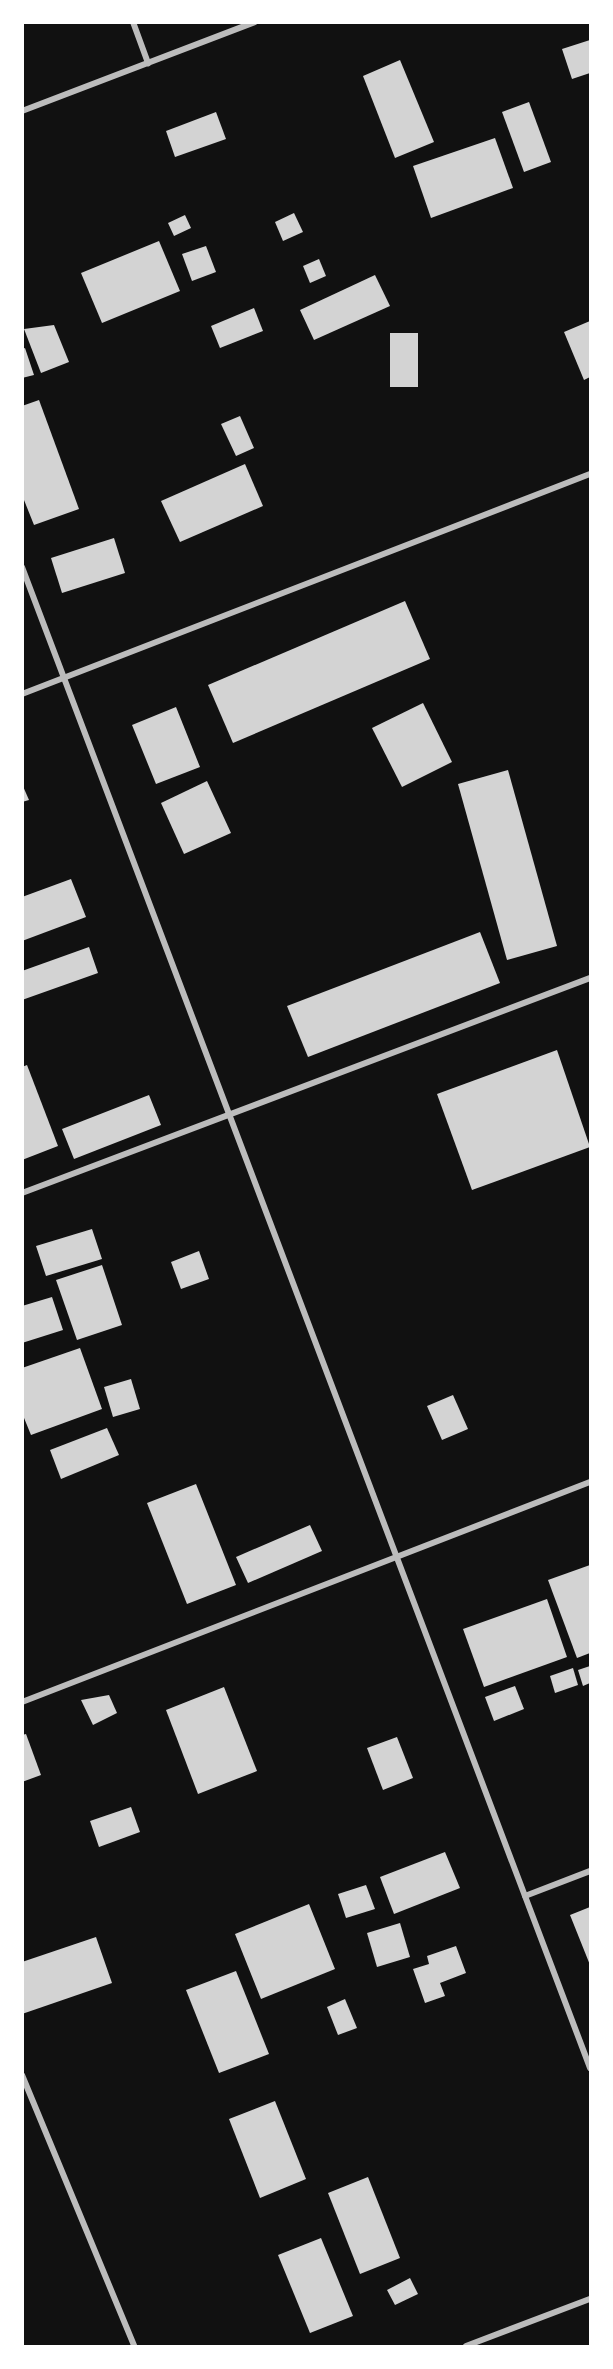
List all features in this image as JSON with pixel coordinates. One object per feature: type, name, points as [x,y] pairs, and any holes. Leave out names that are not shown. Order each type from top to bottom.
[{"type":"street","points":[[133,22],[148,63]]},
{"type":"street","points":[[22,111],[255,22]]},
{"type":"street","points":[[22,694],[591,474]]},
{"type":"street","points":[[22,567],[591,2068]]},
{"type":"street","points":[[22,1193],[591,978]]},
{"type":"street","points":[[22,1702],[591,1482]]},
{"type":"street","points":[[525,1896],[591,1871]]},
{"type":"street","points":[[22,2075],[134,2346]]},
{"type":"street","points":[[22,2100],[32,2097]]},
{"type":"street","points":[[466,2346],[591,2299]]},
{"type":"building","points":[[590,40],[590,73],[572,79],[562,49]]},
{"type":"building","points":[[400,60],[434,142],[395,158],[363,76]]},
{"type":"building","points":[[529,102],[551,162],[524,172],[502,112]]},
{"type":"building","points":[[216,112],[226,139],[175,157],[166,131]]},
{"type":"building","points":[[495,138],[513,188],[431,218],[413,166]]},
{"type":"building","points":[[294,213],[303,232],[283,241],[275,222]]},
{"type":"building","points":[[185,215],[191,228],[174,236],[168,223]]},
{"type":"building","points":[[159,241],[180,291],[102,323],[81,273]]},
{"type":"building","points":[[206,246],[216,272],[192,281],[182,254]]},
{"type":"building","points":[[319,259],[326,276],[310,283],[303,266]]},
{"type":"building","points":[[375,275],[390,306],[314,340],[300,310]]},
{"type":"building","points":[[254,308],[263,331],[220,348],[211,326]]},
{"type":"building","points":[[590,321],[590,377],[584,380],[564,332]]},
{"type":"building","points":[[54,325],[69,362],[41,373],[24,329]]},
{"type":"building","points":[[390,333],[418,333],[418,387],[390,387]]},
{"type":"building","points":[[25,348],[34,375],[22,378],[22,349]]},
{"type":"building","points":[[39,400],[79,509],[34,525],[22,495],[22,406]]},
{"type":"building","points":[[240,416],[254,448],[236,456],[221,424]]},
{"type":"building","points":[[245,464],[263,506],[180,542],[161,501]]},
{"type":"building","points":[[114,538],[125,573],[62,593],[51,558]]},
{"type":"building","points":[[405,601],[430,659],[233,743],[208,685]]},
{"type":"building","points":[[423,703],[452,762],[402,787],[372,728]]},
{"type":"building","points":[[176,707],[200,767],[156,784],[132,725]]},
{"type":"building","points":[[508,770],[557,946],[507,960],[458,784]]},
{"type":"building","points":[[207,781],[231,833],[184,854],[161,803]]},
{"type":"building","points":[[22,784],[29,800],[22,802]]},
{"type":"building","points":[[71,879],[86,917],[22,941],[22,897]]},
{"type":"building","points":[[480,932],[500,983],[308,1057],[287,1006]]},
{"type":"building","points":[[89,947],[98,973],[22,1000],[22,971]]},
{"type":"building","points":[[557,1050],[590,1147],[472,1190],[437,1094]]},
{"type":"building","points":[[27,1065],[58,1146],[22,1160],[22,1067]]},
{"type":"building","points":[[149,1095],[161,1125],[74,1159],[62,1129]]},
{"type":"building","points":[[92,1229],[102,1259],[46,1276],[36,1246]]},
{"type":"building","points":[[199,1251],[209,1279],[181,1289],[171,1262]]},
{"type":"building","points":[[102,1265],[122,1325],[77,1340],[56,1280]]},
{"type":"building","points":[[52,1297],[63,1330],[22,1343],[22,1306]]},
{"type":"building","points":[[80,1348],[102,1409],[31,1435],[22,1413],[22,1368]]},
{"type":"building","points":[[131,1379],[140,1409],[113,1417],[104,1387]]},
{"type":"building","points":[[453,1395],[468,1429],[442,1440],[427,1406]]},
{"type":"building","points":[[107,1428],[119,1455],[61,1479],[50,1450]]},
{"type":"building","points":[[196,1484],[236,1585],[187,1604],[147,1503]]},
{"type":"building","points":[[310,1525],[322,1551],[248,1583],[236,1557]]},
{"type":"building","points":[[590,1565],[590,1653],[577,1658],[548,1580]]},
{"type":"building","points":[[547,1599],[567,1657],[484,1687],[463,1629]]},
{"type":"building","points":[[590,1666],[590,1683],[583,1686],[578,1670]]},
{"type":"building","points":[[573,1668],[578,1685],[555,1693],[550,1676]]},
{"type":"building","points":[[515,1686],[524,1709],[494,1721],[485,1697]]},
{"type":"building","points":[[224,1687],[257,1771],[198,1794],[166,1710]]},
{"type":"building","points":[[109,1695],[117,1713],[93,1725],[81,1700]]},
{"type":"building","points":[[26,1734],[41,1775],[22,1782],[22,1735]]},
{"type":"building","points":[[397,1737],[413,1778],[383,1790],[367,1748]]},
{"type":"building","points":[[131,1807],[140,1832],[99,1847],[90,1821]]},
{"type":"building","points":[[445,1852],[460,1888],[394,1914],[380,1877]]},
{"type":"building","points":[[366,1885],[375,1909],[346,1918],[338,1894]]},
{"type":"building","points":[[309,1904],[335,1969],[261,1999],[235,1934]]},
{"type":"building","points":[[590,1907],[590,1965],[570,1915]]},
{"type":"building","points":[[400,1923],[410,1957],[377,1967],[367,1933]]},
{"type":"building","points":[[96,1937],[112,1983],[22,2014],[22,1962]]},
{"type":"building","points":[[456,1946],[466,1973],[440,1983],[445,1996],[425,2003],[413,1969],[429,1964],[427,1956]]},
{"type":"building","points":[[236,1971],[269,2054],[219,2073],[186,1990]]},
{"type":"building","points":[[345,1999],[357,2028],[338,2035],[327,2007]]},
{"type":"building","points":[[275,2101],[306,2179],[260,2198],[229,2119]]},
{"type":"building","points":[[368,2177],[400,2258],[360,2274],[328,2193]]},
{"type":"building","points":[[321,2238],[353,2316],[310,2333],[278,2255]]},
{"type":"building","points":[[410,2278],[418,2294],[395,2305],[387,2290]]}]
